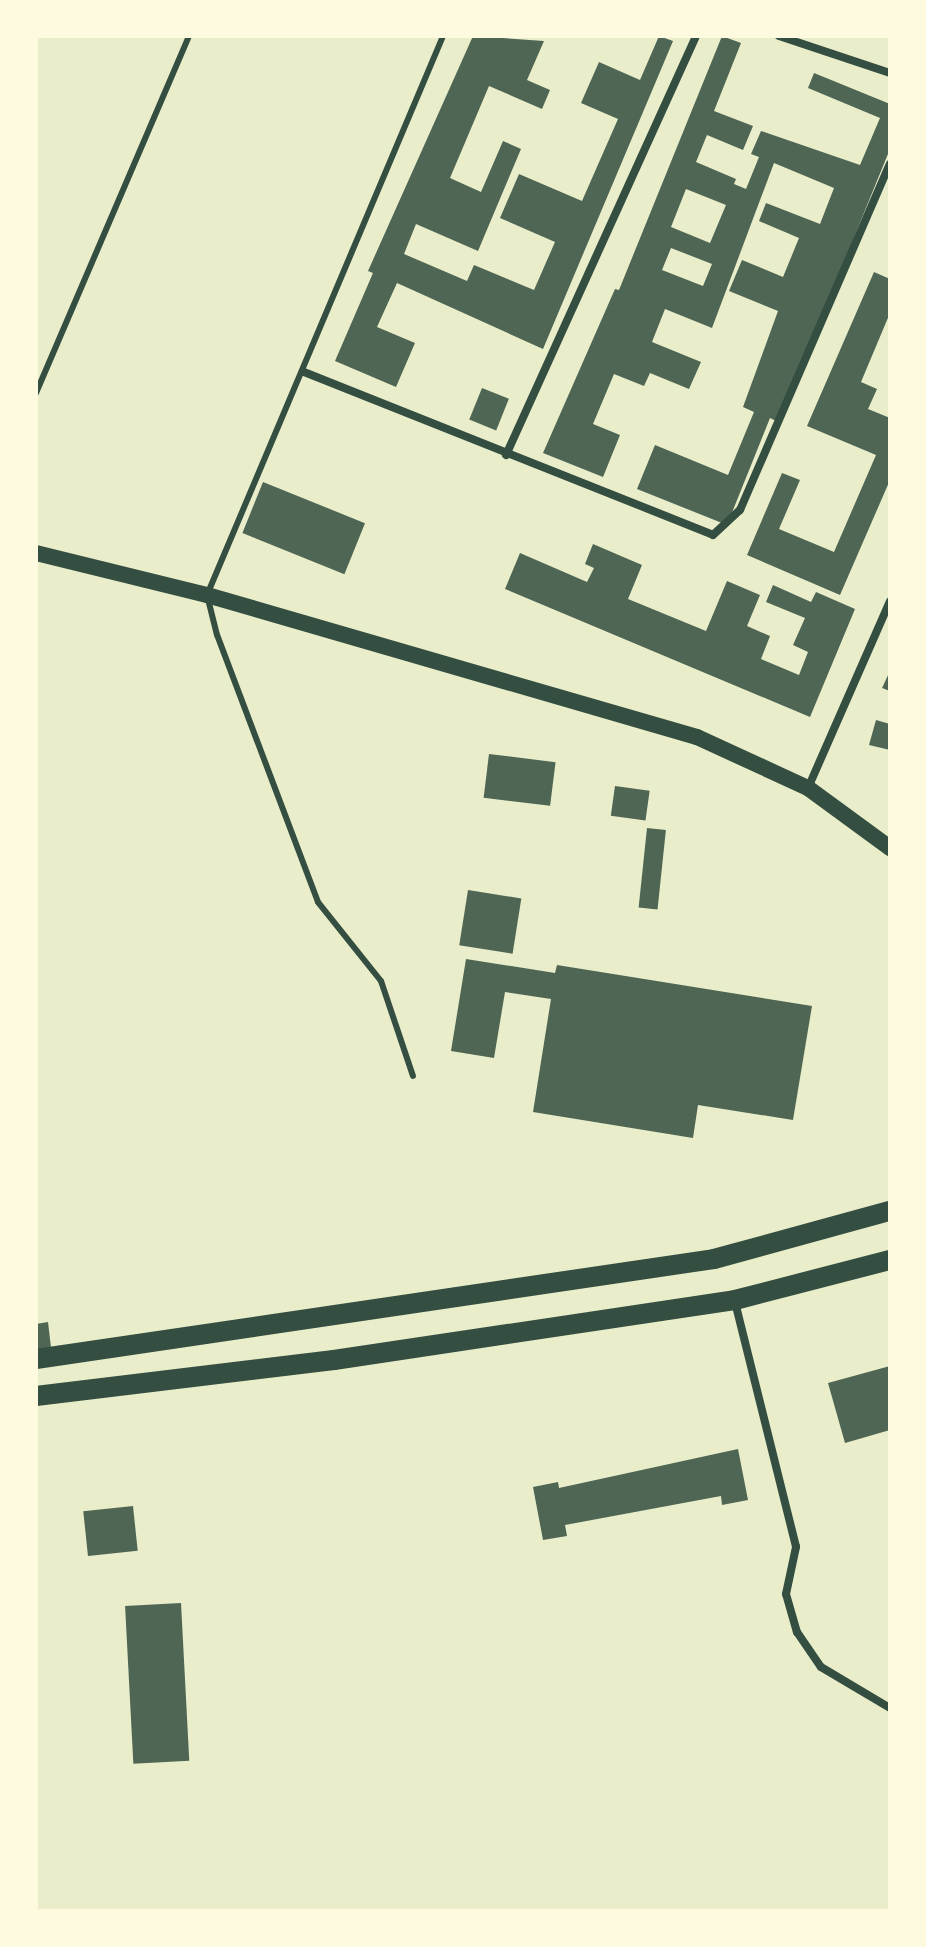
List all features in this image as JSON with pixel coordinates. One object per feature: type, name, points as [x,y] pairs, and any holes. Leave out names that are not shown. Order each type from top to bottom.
[{"type":"main road","points":[[36,553],[207,595],[697,737],[808,788],[890,848]]},
{"type":"main road","points":[[36,1359],[714,1259],[890,1211]]},
{"type":"main road","points":[[36,1396],[334,1360],[735,1300],[890,1260]]},
{"type":"street","points":[[506,455],[696,36]]},
{"type":"street","points":[[779,36],[890,73]]},
{"type":"street","points":[[304,372],[701,532],[724,530],[740,510],[793,395],[890,164]]},
{"type":"street","points":[[808,788],[890,601]]},
{"type":"street","points":[[735,1300],[796,1547],[786,1594],[797,1632],[821,1667],[890,1708]]},
{"type":"lane","points":[[36,393],[189,36]]},
{"type":"lane","points":[[413,1076],[381,981],[318,902],[217,635],[207,595],[304,372],[443,36]]},
{"type":"building","points":[[473,36],[544,41],[527,80],[550,90],[542,109],[489,86],[450,178],[481,192],[503,141],[521,149],[478,251],[416,224],[404,254],[467,281],[474,265],[534,290],[555,242],[500,218],[519,174],[582,201],[618,119],[581,103],[599,62],[640,80],[659,36],[673,41],[543,349],[397,283],[377,327],[415,343],[396,387],[335,361],[373,273],[368,271]]},
{"type":"building","points":[[722,36],[741,43],[714,111],[753,126],[743,150],[707,135],[696,162],[736,179],[734,184],[746,189],[759,157],[751,154],[761,131],[860,165],[880,118],[808,88],[814,73],[890,104],[890,149],[801,367],[776,421],[770,418],[727,525],[637,489],[655,445],[728,475],[754,412],[743,407],[778,311],[729,291],[742,260],[783,277],[799,238],[759,221],[766,203],[820,224],[834,188],[774,163],[712,328],[665,309],[652,342],[701,362],[689,389],[650,373],[644,386],[614,374],[593,424],[620,435],[603,477],[543,453],[615,289],[619,290]],"holes":[[[686,189],[726,205],[710,243],[671,227]],[[671,248],[712,264],[703,286],[662,270]]]},
{"type":"building","points":[[874,272],[890,279],[890,313],[861,382],[877,389],[868,409],[890,418],[890,480],[840,595],[747,555],[782,473],[800,480],[779,529],[834,552],[876,455],[807,426]]},
{"type":"building","points":[[482,388],[509,399],[496,430],[469,420]]},
{"type":"building","points":[[263,482],[365,523],[344,574],[242,533]]},
{"type":"building","points":[[593,544],[642,565],[628,599],[706,631],[727,581],[760,595],[747,626],[770,636],[761,659],[799,675],[808,652],[793,645],[805,618],[766,602],[773,585],[811,602],[816,592],[855,609],[810,717],[505,589],[520,553],[587,582],[594,568],[585,564]]},
{"type":"building","points":[[890,671],[890,691],[882,688]]},
{"type":"building","points":[[876,720],[890,724],[890,750],[869,745]]},
{"type":"building","points":[[489,754],[556,762],[550,806],[484,798]]},
{"type":"building","points":[[615,786],[650,791],[645,821],[611,816]]},
{"type":"building","points":[[647,828],[666,830],[658,910],[639,908]]},
{"type":"building","points":[[468,890],[521,898],[513,954],[459,945]]},
{"type":"building","points":[[466,959],[555,973],[557,965],[812,1006],[793,1120],[698,1105],[693,1138],[533,1112],[551,999],[505,992],[494,1058],[451,1051]]},
{"type":"building","points":[[48,1322],[52,1356],[36,1358],[36,1324]]},
{"type":"building","points":[[890,1366],[890,1430],[845,1443],[828,1383]]},
{"type":"building","points":[[738,1449],[748,1500],[722,1505],[721,1496],[565,1525],[567,1536],[543,1540],[533,1487],[558,1482],[559,1488]]},
{"type":"building","points":[[133,1506],[138,1551],[88,1556],[83,1511]]},
{"type":"building","points":[[181,1603],[189,1761],[133,1764],[125,1606]]}]
